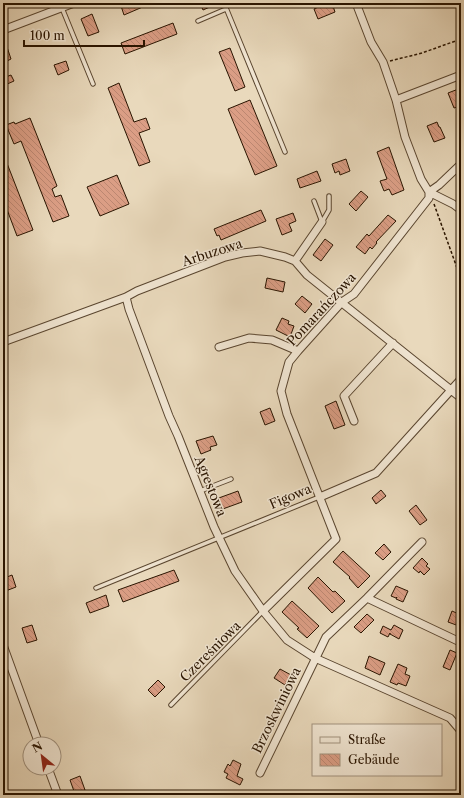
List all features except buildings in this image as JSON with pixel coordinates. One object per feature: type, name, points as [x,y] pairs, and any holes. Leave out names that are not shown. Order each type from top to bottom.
[{"type":"street","points":[[3,30],[74,3]]},
{"type":"street","points":[[356,3],[371,42],[383,62],[396,100],[405,137],[421,179],[429,195],[453,204],[461,210]]},
{"type":"street","points":[[396,100],[461,75]]},
{"type":"street","name":"Pomarańczowa","points":[[263,612],[336,539],[287,414],[281,391],[289,362],[342,302],[354,294],[429,195],[461,164]]},
{"type":"street","points":[[322,222],[295,261],[307,275],[461,398]]},
{"type":"street","name":"Arbuzowa","points":[[3,342],[242,253],[260,251],[295,261]]},
{"type":"street","name":"Agrestowa","points":[[126,297],[131,316],[169,416],[220,539],[234,571],[263,612],[287,640],[315,658],[450,718],[461,731]]},
{"type":"street","points":[[219,347],[249,338],[272,340],[298,351]]},
{"type":"street","points":[[354,421],[344,396],[393,343]]},
{"type":"street","name":"Figowa","points":[[320,497],[376,473],[461,379]]},
{"type":"street","points":[[315,658],[326,637],[422,542]]},
{"type":"street","points":[[367,598],[460,642]]},
{"type":"street","points":[[3,645],[36,736]]},
{"type":"street","name":"Brzoskwiniowa","points":[[260,773],[315,658]]},
{"type":"street","points":[[51,776],[58,795]]},
{"type":"lane","points":[[224,3],[284,152]]},
{"type":"lane","points":[[62,8],[93,84]]},
{"type":"lane","points":[[198,21],[226,9]]},
{"type":"lane","points":[[322,222],[329,210],[329,196]]},
{"type":"lane","points":[[314,201],[322,222]]},
{"type":"lane","points":[[200,491],[231,479]]},
{"type":"lane","name":"Figowa","points":[[96,588],[220,539],[320,497]]},
{"type":"lane","name":"Czereśniowa","points":[[171,705],[263,612]]},
{"type":"path","points":[[383,62],[422,53],[461,39]]},
{"type":"path","points":[[429,195],[433,202],[461,279]]}]
